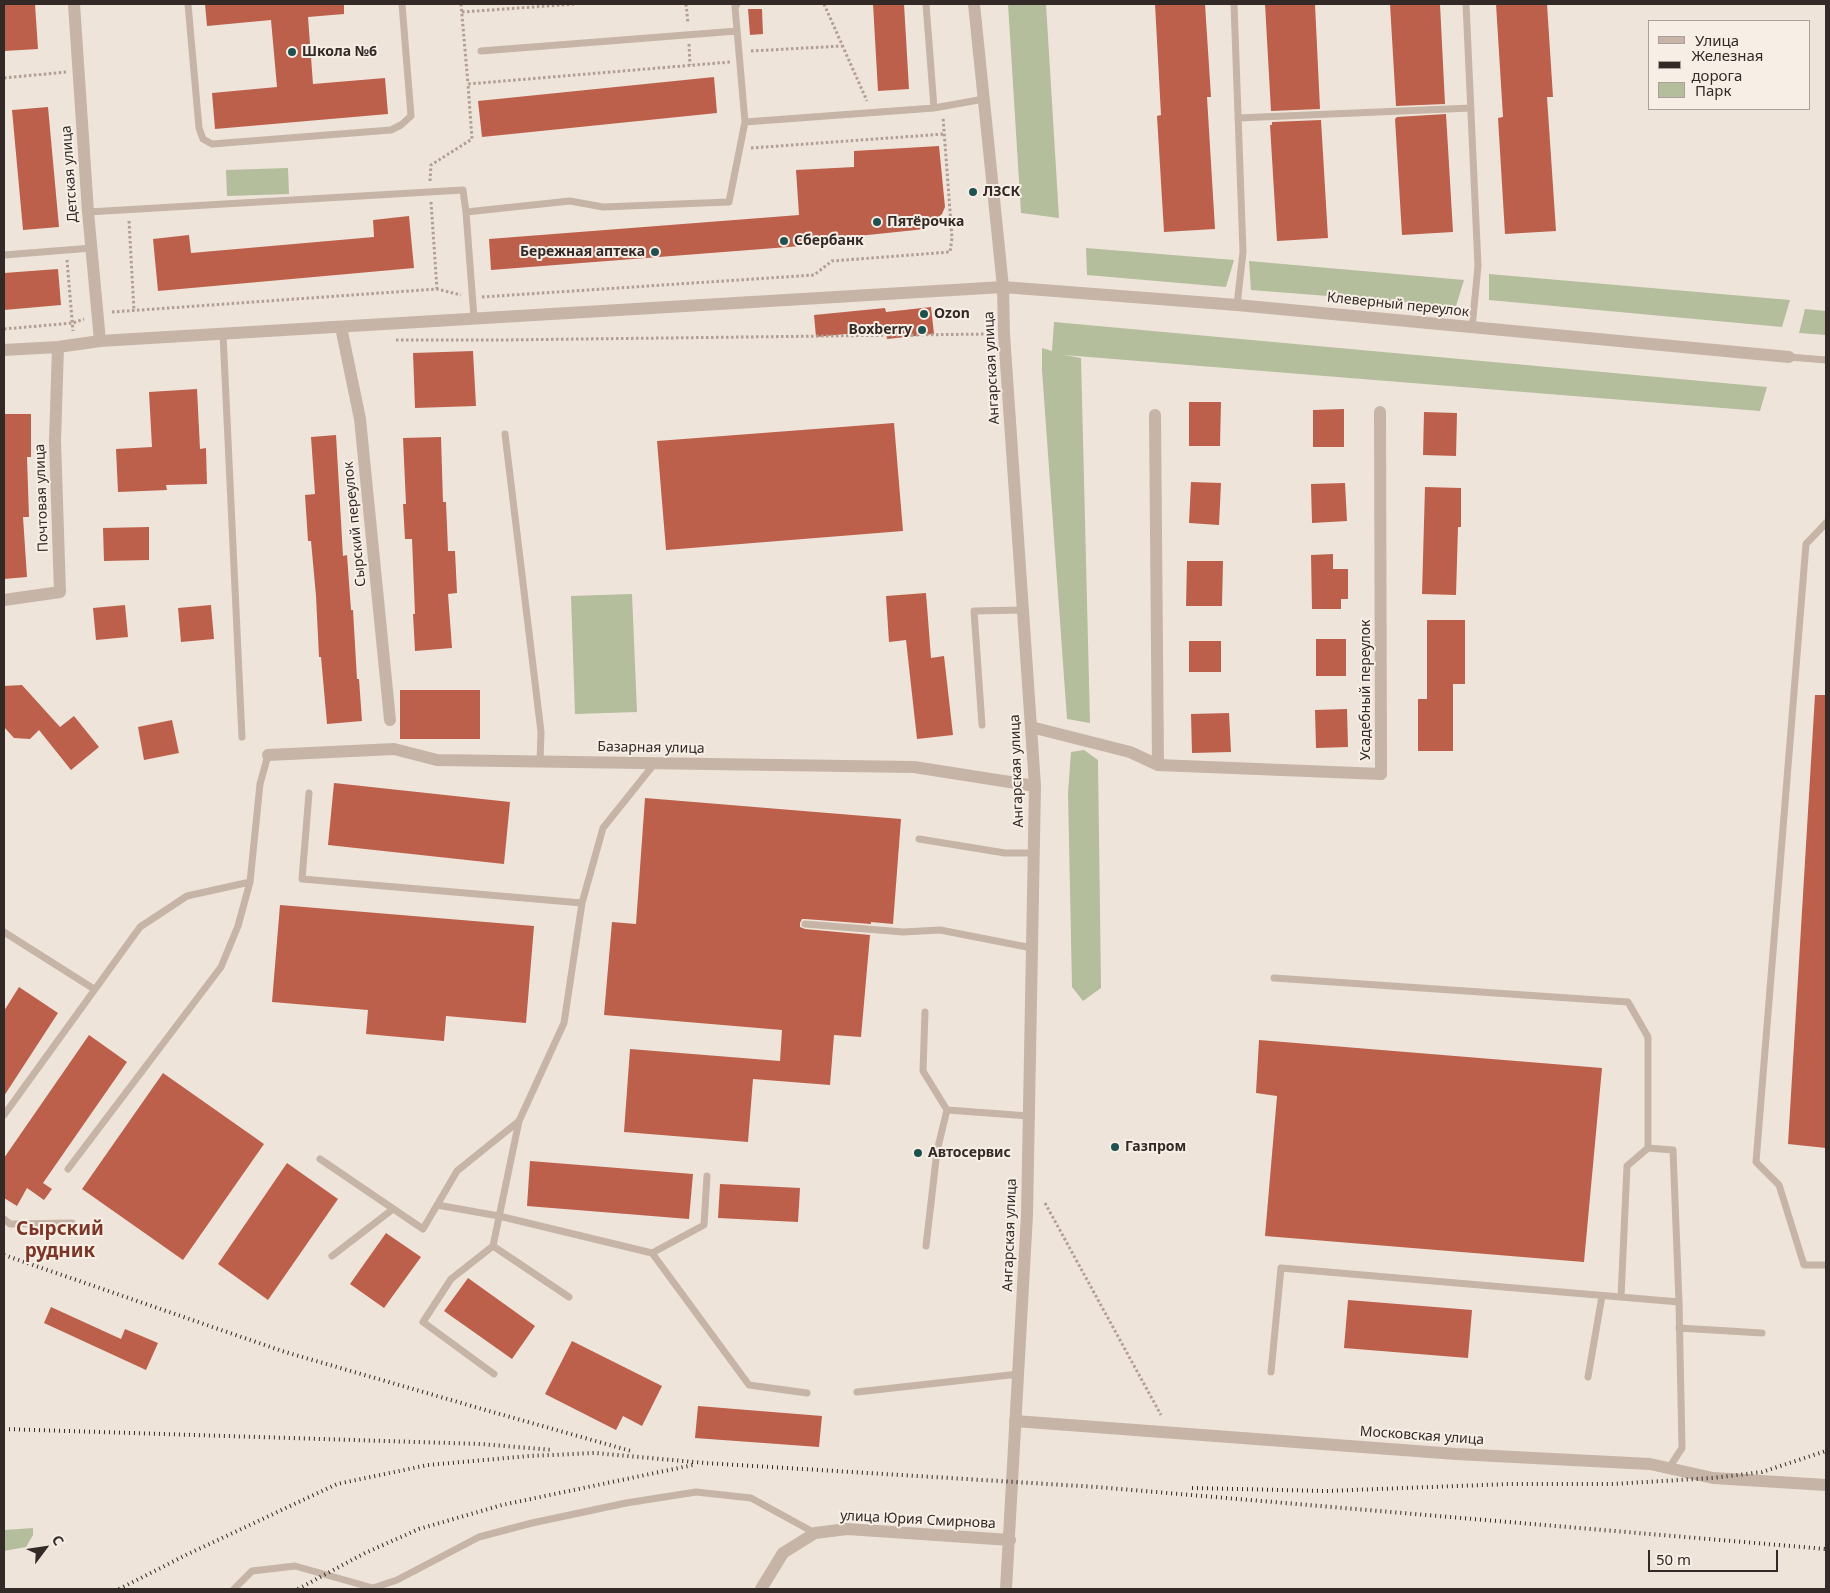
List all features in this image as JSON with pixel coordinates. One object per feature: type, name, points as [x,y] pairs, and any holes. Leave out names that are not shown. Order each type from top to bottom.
[{"type":"street","name":"Детская улица","points":[[74,4],[88,212],[100,341]]},
{"type":"street","name":"Ангарская улица","points":[[974,4],[1004,287],[1004,334],[1035,786],[1027,1215],[1006,1589]]},
{"type":"street","name":"Клеверный переулок","points":[[4,350],[58,347],[100,341],[1004,287],[1237,305],[1789,357]]},
{"type":"street","name":"Сырский переулок","points":[[342,327],[360,419],[390,720]]},
{"type":"street","name":"Почтовая улица","points":[[4,600],[60,592],[55,441],[58,347]]},
{"type":"street","name":"Усадебный переулок","points":[[1031,727],[1130,752],[1158,764],[1381,774],[1380,412]]},
{"type":"street","points":[[1155,415],[1158,764]]},
{"type":"street","name":"Базарная улица","points":[[268,755],[394,749],[436,760],[914,767],[1035,786]]},
{"type":"street","name":"Московская улица","points":[[1016,1421],[1456,1454],[1650,1464],[1713,1478],[1826,1485]]},
{"type":"street","name":"улица Юрия Смирнова","points":[[761,1589],[783,1553],[815,1533],[847,1529],[1010,1540]]},
{"type":"lane","points":[[188,4],[199,128],[203,139],[212,144],[391,130],[401,125],[411,116],[402,4]]},
{"type":"lane","points":[[466,212],[570,201],[603,208],[729,202],[745,122],[738,52],[735,7],[737,4]]},
{"type":"lane","points":[[926,4],[934,108]]},
{"type":"lane","points":[[1234,4],[1243,252],[1237,305]]},
{"type":"lane","points":[[1466,4],[1478,266],[1472,328]]},
{"type":"lane","points":[[481,51],[737,31]]},
{"type":"lane","points":[[745,122],[934,108],[984,100]]},
{"type":"lane","points":[[1238,118],[1471,108]]},
{"type":"lane","points":[[88,212],[463,190],[474,318]]},
{"type":"lane","points":[[4,255],[92,248]]},
{"type":"lane","points":[[223,334],[242,737]]},
{"type":"lane","points":[[1789,357],[1826,360]]},
{"type":"lane","points":[[505,434],[541,732],[540,762]]},
{"type":"lane","points":[[1826,523],[1806,544],[1756,1162],[1779,1185],[1804,1265],[1826,1265]]},
{"type":"lane","points":[[982,725],[974,611],[1023,610]]},
{"type":"lane","points":[[68,1169],[221,967],[238,926],[250,882],[260,784],[268,755]]},
{"type":"lane","points":[[494,1374],[423,1322],[451,1280],[493,1246],[519,1121],[564,1023],[582,903],[603,828],[655,763]]},
{"type":"lane","points":[[309,793],[302,879],[582,903]]},
{"type":"lane","points":[[919,839],[1005,853],[1034,853]]},
{"type":"lane","points":[[4,1115],[140,927],[188,896],[250,882]]},
{"type":"lane","points":[[805,924],[902,932],[940,930],[1032,948]]},
{"type":"lane","points":[[4,932],[94,989]]},
{"type":"lane","points":[[1274,978],[1628,1002],[1648,1037],[1648,1148]]},
{"type":"lane","points":[[925,1012],[923,1071],[947,1110],[937,1151],[926,1246]]},
{"type":"lane","points":[[947,1110],[1029,1116]]},
{"type":"lane","points":[[320,1159],[423,1229],[457,1171],[519,1121]]},
{"type":"lane","points":[[1621,1297],[1627,1166],[1648,1148],[1672,1150],[1679,1302],[1682,1448],[1669,1468]]},
{"type":"lane","points":[[652,1253],[704,1225],[707,1176]]},
{"type":"lane","points":[[437,1205],[499,1216],[652,1253],[749,1385],[807,1392]]},
{"type":"lane","points":[[332,1256],[392,1209]]},
{"type":"lane","points":[[4,1220],[10,1224],[72,1223]]},
{"type":"lane","points":[[493,1246],[569,1297]]},
{"type":"lane","points":[[1270,1372],[1281,1268],[1679,1302]]},
{"type":"lane","points":[[1588,1377],[1602,1296]]},
{"type":"lane","points":[[1679,1328],[1762,1333]]},
{"type":"lane","points":[[857,1392],[1019,1374]]},
{"type":"lane","points":[[234,1589],[252,1571],[295,1566],[373,1588],[397,1580],[479,1537],[532,1523],[616,1505],[696,1492],[751,1498],[815,1533]]},
{"type":"path","points":[[437,288],[430,191],[431,165],[472,139],[461,4]]},
{"type":"path","points":[[462,12],[575,4]]},
{"type":"path","points":[[824,4],[866,102],[876,101]]},
{"type":"path","points":[[738,52],[842,46]]},
{"type":"path","points":[[468,84],[739,61]]},
{"type":"path","points":[[4,78],[72,72]]},
{"type":"path","points":[[4,329],[73,323],[97,313],[437,288],[472,298],[814,275],[832,261],[950,252],[952,238],[942,107]]},
{"type":"path","points":[[740,149],[944,134]]},
{"type":"path","points":[[128,210],[134,311]]},
{"type":"path","points":[[66,250],[74,344]]},
{"type":"path","points":[[392,340],[1004,334]]},
{"type":"path","points":[[1044,1203],[1161,1415]]},
{"type":"green space","points":[[1008,4],[1046,4],[1059,218],[1021,213]]},
{"type":"green space","points":[[288,168],[289,194],[227,196],[226,170]]},
{"type":"green space","points":[[1086,248],[1234,260],[1226,287],[1087,275]]},
{"type":"green space","points":[[1249,261],[1464,280],[1456,306],[1251,290]]},
{"type":"green space","points":[[1489,274],[1790,300],[1782,327],[1489,300]]},
{"type":"green space","points":[[1805,309],[1826,311],[1826,335],[1799,333]]},
{"type":"green space","points":[[1054,322],[1767,387],[1760,411],[1064,355],[1081,358],[1090,723],[1067,719],[1042,370],[1042,348],[1052,351]]},
{"type":"green space","points":[[632,594],[637,712],[575,714],[571,596]]},
{"type":"green space","points":[[1084,750],[1098,760],[1101,988],[1083,1001],[1072,987],[1068,793],[1071,752]]},
{"type":"green space","points":[[33,1528],[33,1535],[26,1547],[4,1551],[4,1530]]},
{"type":"building","points":[[4,4],[35,4],[38,49],[4,51]]},
{"type":"building","name":"Школа №6","points":[[205,4],[344,4],[344,14],[308,17],[313,84],[385,78],[388,114],[215,129],[212,93],[277,87],[271,20],[207,26]]},
{"type":"building","points":[[873,4],[904,4],[909,89],[878,91]]},
{"type":"building","points":[[1155,4],[1205,4],[1211,97],[1207,97],[1215,229],[1164,232],[1157,116],[1161,115]]},
{"type":"building","points":[[1265,4],[1315,4],[1320,109],[1271,111]]},
{"type":"building","points":[[1390,4],[1440,4],[1445,104],[1396,106]]},
{"type":"building","points":[[1496,4],[1547,4],[1553,97],[1547,97],[1556,231],[1505,234],[1498,118],[1503,117]]},
{"type":"building","points":[[748,9],[762,9],[763,34],[750,35]]},
{"type":"building","points":[[714,77],[717,113],[482,137],[478,101]]},
{"type":"building","points":[[48,107],[59,227],[23,230],[12,110]]},
{"type":"building","points":[[1446,114],[1453,232],[1402,235],[1395,119],[1397,117]]},
{"type":"building","points":[[1321,120],[1328,238],[1277,241],[1270,125],[1272,125],[1272,122]]},
{"type":"building","points":[[939,146],[945,207],[942,214],[925,229],[801,242],[801,246],[491,270],[489,239],[799,215],[796,170],[854,167],[854,151]]},
{"type":"building","points":[[409,216],[414,268],[158,291],[153,239],[189,235],[191,253],[374,237],[373,220]]},
{"type":"building","points":[[58,269],[61,305],[4,310],[4,273]]},
{"type":"building","points":[[931,307],[934,334],[887,339],[886,330],[816,337],[814,315],[885,308],[886,312]]},
{"type":"building","points":[[473,351],[476,406],[415,408],[413,353]]},
{"type":"building","points":[[197,389],[200,449],[206,448],[207,484],[166,485],[167,490],[118,492],[116,449],[152,447],[149,392]]},
{"type":"building","points":[[1189,402],[1221,402],[1220,446],[1189,446]]},
{"type":"building","points":[[1344,409],[1344,447],[1313,447],[1313,410]]},
{"type":"building","points":[[1424,412],[1457,413],[1456,456],[1423,455]]},
{"type":"building","points":[[4,414],[31,414],[31,457],[27,457],[29,517],[23,517],[27,577],[4,579]]},
{"type":"building","points":[[894,423],[903,531],[666,550],[657,441]]},
{"type":"building","points":[[336,435],[343,556],[347,555],[362,721],[327,724],[321,657],[319,657],[311,541],[308,541],[305,495],[315,494],[311,437]]},
{"type":"building","points":[[441,437],[443,502],[446,502],[448,551],[455,551],[457,593],[448,594],[452,648],[415,651],[412,539],[405,539],[403,504],[406,504],[403,438]]},
{"type":"building","points":[[1191,482],[1221,483],[1219,525],[1189,523]]},
{"type":"building","points":[[1345,483],[1347,521],[1312,523],[1311,484]]},
{"type":"building","points":[[1425,487],[1461,488],[1461,527],[1458,527],[1456,595],[1422,594]]},
{"type":"building","points":[[149,527],[149,560],[104,561],[103,528]]},
{"type":"building","points":[[1333,554],[1333,569],[1348,569],[1348,599],[1341,599],[1341,609],[1312,609],[1311,555]]},
{"type":"building","points":[[1187,561],[1223,561],[1222,606],[1186,606]]},
{"type":"building","points":[[926,593],[931,658],[944,656],[953,735],[917,739],[906,640],[889,642],[886,596]]},
{"type":"building","points":[[125,605],[128,637],[96,640],[93,608]]},
{"type":"building","points":[[211,605],[214,639],[181,642],[178,608]]},
{"type":"building","points":[[1427,620],[1465,620],[1465,684],[1453,684],[1453,751],[1418,751],[1418,699],[1427,699]]},
{"type":"building","points":[[1316,639],[1346,639],[1346,676],[1316,676]]},
{"type":"building","points":[[1189,641],[1221,641],[1221,672],[1189,672]]},
{"type":"building","points":[[22,685],[60,727],[74,716],[99,747],[71,770],[39,730],[30,739],[14,738],[4,727],[4,686]]},
{"type":"building","points":[[400,690],[480,690],[480,739],[400,739]]},
{"type":"building","points":[[1815,695],[1826,695],[1826,1148],[1788,1144]]},
{"type":"building","points":[[1347,709],[1348,747],[1316,748],[1315,710]]},
{"type":"building","points":[[1229,713],[1231,752],[1192,753],[1191,714]]},
{"type":"building","points":[[172,720],[179,753],[144,760],[138,727]]},
{"type":"building","points":[[334,783],[510,802],[504,864],[328,845]]},
{"type":"building","points":[[645,798],[901,819],[893,924],[805,919],[802,919],[800,923],[800,927],[805,929],[870,935],[861,1037],[834,1035],[830,1085],[753,1079],[748,1142],[624,1132],[630,1049],[780,1061],[782,1030],[604,1015],[612,922],[636,924]]},
{"type":"building","points":[[280,905],[534,926],[526,1023],[446,1016],[444,1041],[366,1034],[368,1010],[272,1002]]},
{"type":"building","points":[[19,987],[58,1013],[4,1096],[4,1011]]},
{"type":"building","points":[[89,1035],[127,1062],[43,1183],[52,1189],[44,1200],[27,1188],[17,1206],[4,1198],[4,1158]]},
{"type":"building","points":[[1259,1040],[1602,1068],[1584,1262],[1265,1236],[1277,1096],[1256,1093]]},
{"type":"building","points":[[163,1073],[264,1144],[183,1260],[82,1189]]},
{"type":"building","points":[[530,1161],[693,1174],[689,1219],[527,1206]]},
{"type":"building","points":[[287,1163],[338,1199],[268,1300],[218,1264]]},
{"type":"building","points":[[720,1184],[800,1188],[798,1222],[718,1218]]},
{"type":"building","points":[[386,1233],[421,1257],[384,1308],[350,1284]]},
{"type":"building","points":[[468,1278],[535,1326],[512,1359],[444,1311]]},
{"type":"building","points":[[1348,1300],[1472,1310],[1468,1358],[1344,1348]]},
{"type":"building","points":[[51,1307],[121,1339],[125,1329],[158,1343],[146,1370],[44,1323]]},
{"type":"building","points":[[572,1341],[662,1386],[642,1426],[623,1416],[616,1430],[545,1394]]},
{"type":"building","points":[[698,1406],[822,1416],[819,1447],[695,1438]]},
{"type":"railway","points":[[4,1255],[285,1352],[631,1451]]},
{"type":"railway","points":[[4,1429],[481,1444],[553,1450]]},
{"type":"railway","points":[[1192,1488],[1326,1491],[1509,1484],[1613,1484],[1713,1478],[1762,1472],[1826,1451]]},
{"type":"railway","points":[[119,1589],[188,1554],[337,1484],[428,1465],[529,1456],[595,1453],[705,1463],[1097,1487],[1826,1549]]},
{"type":"railway","points":[[298,1589],[365,1553],[419,1529],[502,1505],[693,1465]]},
{"type":"place","name":"Школа №6","points":[[292,52]]},
{"type":"place","name":"ЛЗСК","points":[[973,192]]},
{"type":"place","name":"Пятёрочка","points":[[877,222]]},
{"type":"place","name":"Сбербанк","points":[[784,241]]},
{"type":"place","name":"Бережная аптека","points":[[655,252]]},
{"type":"place","name":"Ozon","points":[[924,314]]},
{"type":"place","name":"Boxberry","points":[[922,330]]},
{"type":"place","name":"Газпром","points":[[1115,1147]]},
{"type":"place","name":"Автосервис","points":[[918,1153]]},
{"type":"district","name":"Сырский рудник","points":[[60,1241]]}]
